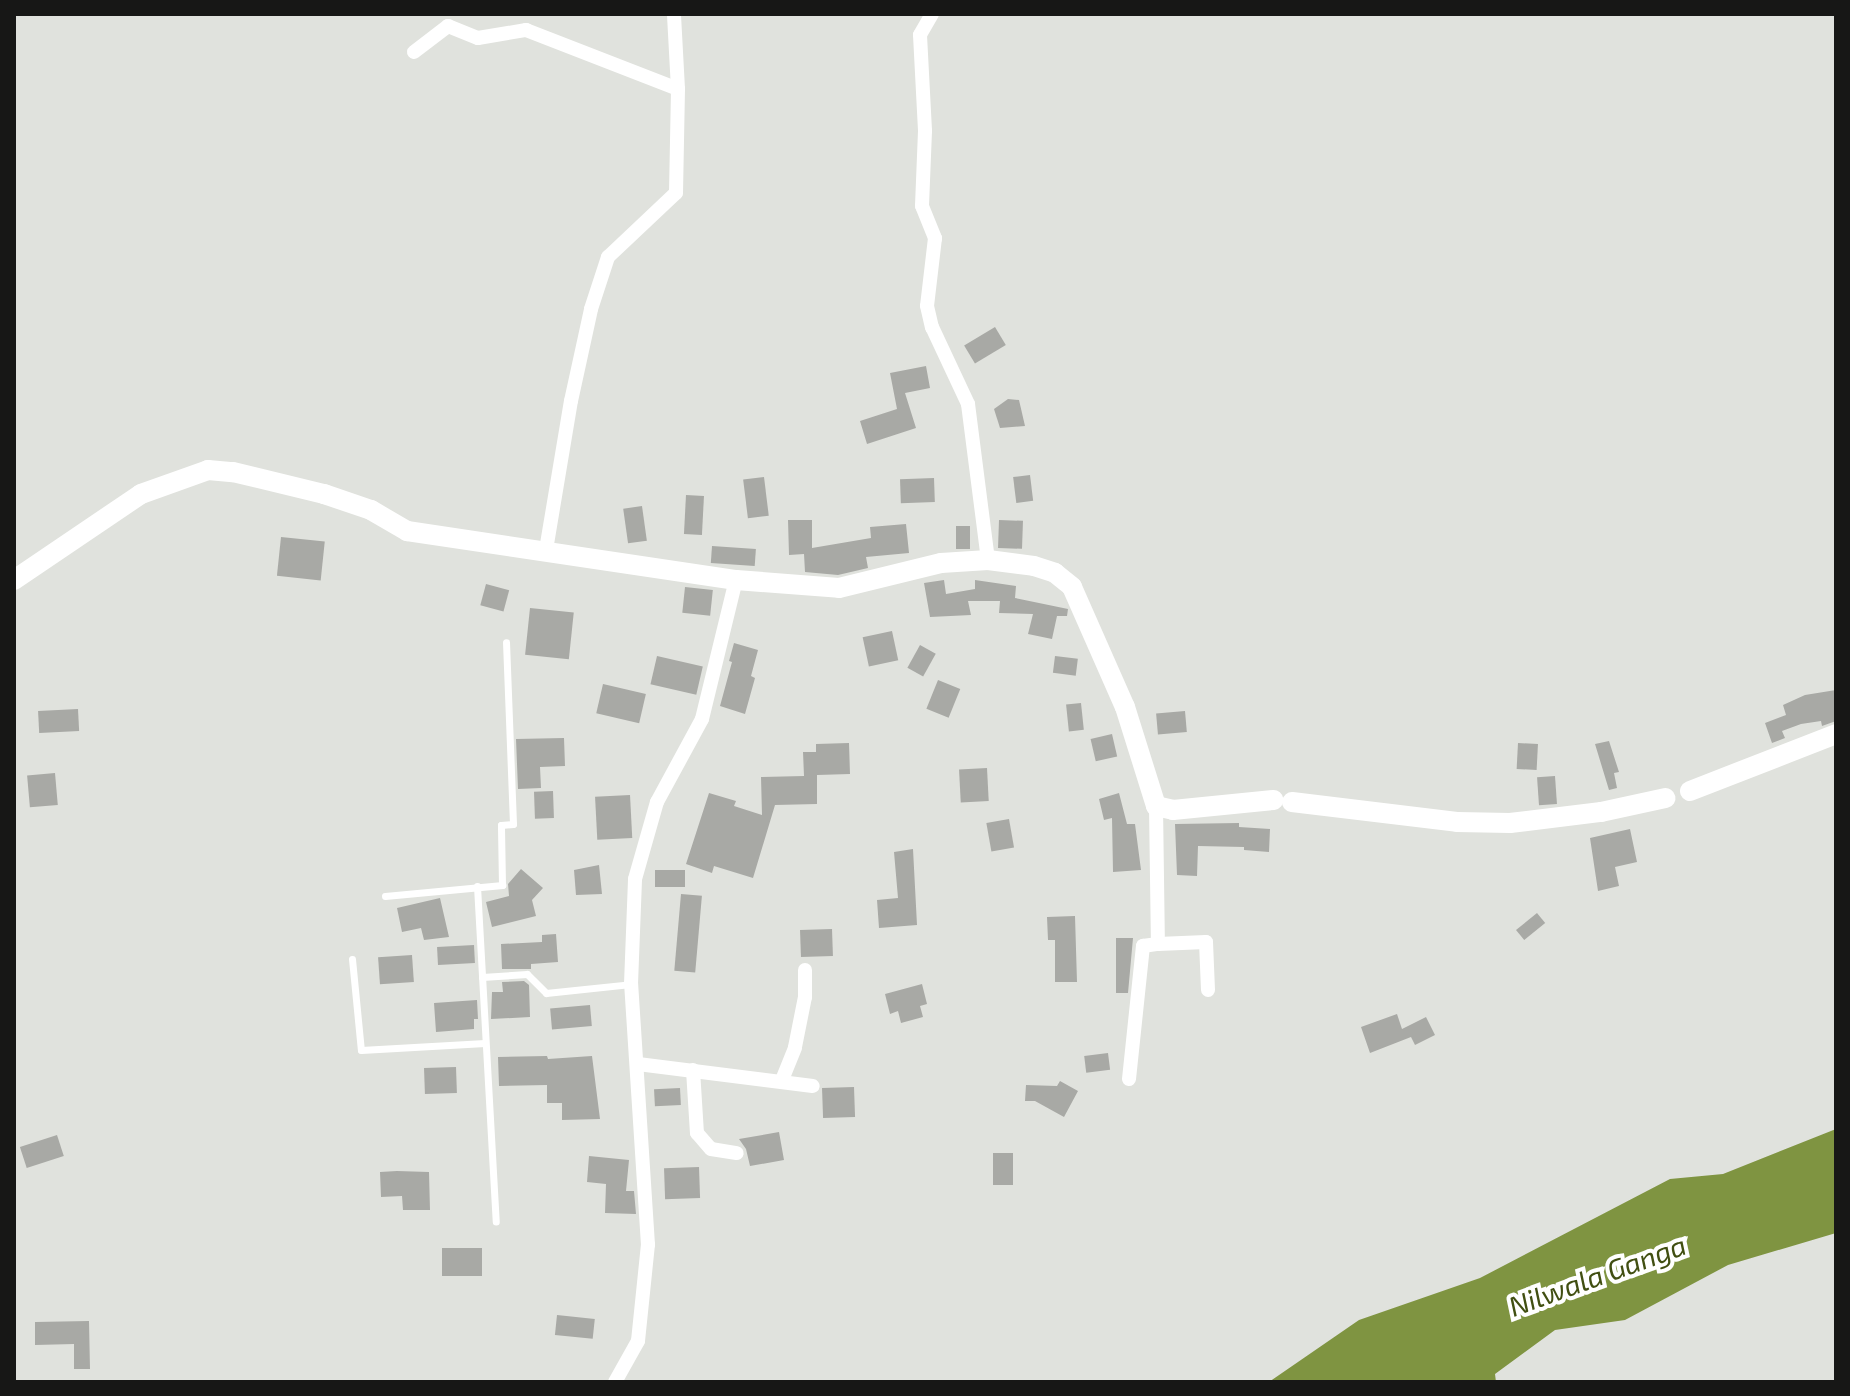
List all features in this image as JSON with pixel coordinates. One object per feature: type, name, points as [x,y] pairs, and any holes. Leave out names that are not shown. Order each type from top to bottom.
[{"type":"main road","points":[[14,580],[141,494],[208,470],[233,472],[324,494],[371,510],[407,531],[736,580],[839,588],[941,563],[988,560],[1034,566],[1055,573],[1072,587],[1125,707],[1156,806],[1173,810],[1283,801],[1457,822],[1510,823],[1601,812],[1666,798]]},
{"type":"main road","points":[[1690,791],[1836,734]]},
{"type":"street","points":[[546,550],[574,385],[591,309],[608,257],[676,193],[678,89],[674,14]]},
{"type":"street","points":[[932,14],[920,35],[925,131],[922,206],[935,238],[927,306],[932,327],[968,404],[988,560]]},
{"type":"street","points":[[414,52],[448,26],[478,38],[526,30],[678,89]]},
{"type":"street","points":[[615,1382],[638,1341],[648,1245],[631,984],[635,879],[657,802],[702,719],[736,580]]},
{"type":"street","points":[[1156,806],[1158,944]]},
{"type":"street","points":[[1129,1079],[1143,946],[1206,942],[1208,990]]},
{"type":"street","points":[[782,1080],[795,1047],[805,997],[805,970]]},
{"type":"street","points":[[638,1064],[813,1086]]},
{"type":"street","points":[[693,1070],[697,1133],[711,1149],[737,1153]]},
{"type":"lane","points":[[385,896],[502,885],[501,825],[513,824],[506,642]]},
{"type":"lane","points":[[477,886],[496,1221]]},
{"type":"lane","points":[[352,959],[361,1050],[485,1043]]},
{"type":"lane","points":[[482,977],[527,974],[546,993],[631,984]]},
{"type":"water","name":"Nilwala Ganga","points":[[1836,1129],[1836,1233],[1728,1265],[1625,1320],[1555,1330],[1495,1374],[1496,1382],[1269,1382],[1359,1320],[1480,1278],[1670,1179],[1723,1174]]},
{"type":"building","points":[[995,327],[1006,345],[975,364],[964,346]]},
{"type":"building","points":[[926,366],[930,388],[905,393],[916,428],[867,444],[860,421],[897,409],[890,373]]},
{"type":"building","points":[[1008,399],[1019,400],[1025,426],[1000,428],[994,409]]},
{"type":"building","points":[[1030,475],[1033,501],[1016,503],[1013,477]]},
{"type":"building","points":[[764,477],[769,516],[748,518],[743,480]]},
{"type":"building","points":[[934,478],[935,502],[901,503],[900,479]]},
{"type":"building","points":[[686,495],[704,496],[702,535],[684,534]]},
{"type":"building","points":[[642,506],[647,541],[628,543],[623,509]]},
{"type":"building","points":[[788,520],[812,520],[812,548],[871,538],[870,527],[906,524],[909,553],[866,557],[868,568],[838,575],[805,572],[804,554],[789,555]]},
{"type":"building","points":[[999,520],[1023,521],[1022,549],[998,548]]},
{"type":"building","points":[[956,526],[970,526],[970,549],[956,549]]},
{"type":"building","points":[[281,537],[325,542],[321,580],[277,576]]},
{"type":"building","points":[[712,546],[756,549],[755,566],[711,563]]},
{"type":"building","points":[[944,580],[946,594],[975,589],[975,580],[1016,586],[1015,598],[1068,609],[1067,616],[1057,616],[1052,639],[1028,634],[1033,614],[999,613],[1000,601],[968,601],[971,615],[930,617],[924,583]]},
{"type":"building","points":[[486,584],[509,590],[503,611],[480,605]]},
{"type":"building","points":[[685,587],[713,590],[710,616],[682,613]]},
{"type":"building","points":[[530,608],[574,613],[569,659],[525,655]]},
{"type":"building","points":[[892,631],[898,660],[869,667],[863,637]]},
{"type":"building","points":[[734,643],[758,650],[751,676],[755,678],[745,714],[720,706]]},
{"type":"building","points":[[920,645],[936,654],[923,676],[907,668]]},
{"type":"building","points":[[657,656],[703,667],[696,695],[650,684]]},
{"type":"building","points":[[1055,656],[1078,659],[1076,676],[1053,673]]},
{"type":"building","points":[[938,680],[960,689],[949,718],[926,709]]},
{"type":"building","points":[[603,684],[646,694],[639,723],[596,713]]},
{"type":"building","points":[[1836,690],[1836,721],[1822,726],[1821,721],[1801,724],[1782,731],[1785,738],[1772,743],[1765,723],[1786,715],[1783,705],[1805,695]]},
{"type":"building","points":[[1081,703],[1084,730],[1069,731],[1066,705]]},
{"type":"building","points":[[78,709],[79,731],[39,733],[38,711]]},
{"type":"building","points":[[1185,711],[1187,732],[1158,734],[1156,714]]},
{"type":"building","points":[[1112,734],[1117,756],[1096,761],[1091,739]]},
{"type":"building","points":[[564,738],[565,766],[540,767],[541,788],[518,789],[516,739]]},
{"type":"building","points":[[1609,741],[1619,772],[1614,773],[1617,788],[1609,790],[1595,744]]},
{"type":"building","points":[[849,743],[850,774],[817,775],[817,804],[775,805],[753,878],[714,866],[712,873],[686,864],[709,793],[736,801],[734,806],[762,815],[761,777],[804,776],[803,752],[816,752],[816,744]]},
{"type":"building","points":[[1518,743],[1538,744],[1537,770],[1517,769]]},
{"type":"building","points":[[987,768],[989,801],[961,802],[959,769]]},
{"type":"building","points":[[55,773],[58,805],[30,807],[27,775]]},
{"type":"building","points":[[1555,776],[1557,804],[1539,805],[1537,777]]},
{"type":"building","points":[[553,791],[554,818],[535,819],[534,792]]},
{"type":"building","points":[[1119,793],[1127,824],[1135,824],[1141,870],[1113,872],[1112,818],[1104,820],[1099,799]]},
{"type":"building","points":[[630,795],[632,838],[597,840],[595,797]]},
{"type":"building","points":[[1009,819],[1014,848],[991,852],[986,823]]},
{"type":"building","points":[[1239,823],[1239,827],[1270,829],[1269,852],[1244,850],[1244,847],[1198,846],[1197,876],[1177,875],[1175,824]]},
{"type":"building","points":[[1630,829],[1637,862],[1615,867],[1619,886],[1598,891],[1590,838]]},
{"type":"building","points":[[913,849],[917,925],[879,928],[877,900],[898,898],[894,852]]},
{"type":"building","points":[[599,865],[602,894],[576,895],[574,870]]},
{"type":"building","points":[[521,869],[543,888],[532,900],[536,916],[492,927],[486,902],[509,896],[508,884]]},
{"type":"building","points":[[655,870],[685,870],[685,887],[655,887]]},
{"type":"building","points":[[681,894],[702,896],[695,973],[674,971]]},
{"type":"building","points":[[440,898],[449,937],[424,940],[421,928],[402,932],[397,908]]},
{"type":"building","points":[[1537,913],[1545,923],[1524,940],[1516,930]]},
{"type":"building","points":[[1075,916],[1077,982],[1055,982],[1055,940],[1048,940],[1047,917]]},
{"type":"building","points":[[832,929],[833,956],[801,957],[800,930]]},
{"type":"building","points":[[556,934],[558,962],[531,964],[531,969],[502,969],[501,944],[542,942],[542,935]]},
{"type":"building","points":[[1116,938],[1133,938],[1128,993],[1116,993]]},
{"type":"building","points":[[474,945],[475,963],[438,965],[437,947]]},
{"type":"building","points":[[412,955],[414,982],[380,984],[378,957]]},
{"type":"building","points":[[524,981],[529,985],[530,1017],[491,1019],[492,992],[503,992],[502,982]]},
{"type":"building","points":[[922,984],[927,1004],[920,1006],[923,1017],[901,1023],[898,1011],[890,1014],[885,994]]},
{"type":"building","points":[[477,1000],[478,1019],[474,1019],[474,1029],[436,1032],[434,1003]]},
{"type":"building","points":[[590,1005],[592,1026],[552,1029],[550,1008]]},
{"type":"building","points":[[1397,1014],[1402,1029],[1426,1017],[1435,1035],[1415,1045],[1411,1037],[1370,1053],[1361,1027]]},
{"type":"building","points":[[1108,1053],[1110,1070],[1086,1073],[1084,1056]]},
{"type":"building","points":[[547,1056],[548,1059],[592,1056],[600,1119],[562,1120],[562,1103],[547,1103],[547,1085],[499,1086],[498,1057]]},
{"type":"building","points":[[456,1067],[457,1093],[425,1094],[424,1068]]},
{"type":"building","points":[[1060,1081],[1078,1091],[1064,1117],[1035,1101],[1025,1101],[1026,1085],[1057,1086]]},
{"type":"building","points":[[854,1087],[855,1117],[823,1118],[822,1088]]},
{"type":"building","points":[[680,1088],[681,1105],[655,1106],[654,1089]]},
{"type":"building","points":[[779,1132],[784,1160],[750,1166],[746,1149],[739,1139]]},
{"type":"building","points":[[57,1135],[64,1156],[27,1168],[20,1147]]},
{"type":"building","points":[[993,1153],[1013,1153],[1013,1185],[993,1185]]},
{"type":"building","points":[[589,1156],[629,1160],[626,1191],[634,1191],[636,1214],[605,1213],[606,1184],[587,1182]]},
{"type":"building","points":[[699,1167],[700,1198],[665,1199],[664,1168]]},
{"type":"building","points":[[380,1172],[429,1172],[430,1210],[403,1210],[402,1196],[381,1197]]},
{"type":"building","points":[[442,1248],[482,1248],[482,1276],[442,1276]]},
{"type":"building","points":[[557,1315],[595,1319],[593,1339],[555,1335]]},
{"type":"building","points":[[89,1321],[90,1369],[74,1369],[74,1344],[35,1345],[35,1322]]}]
